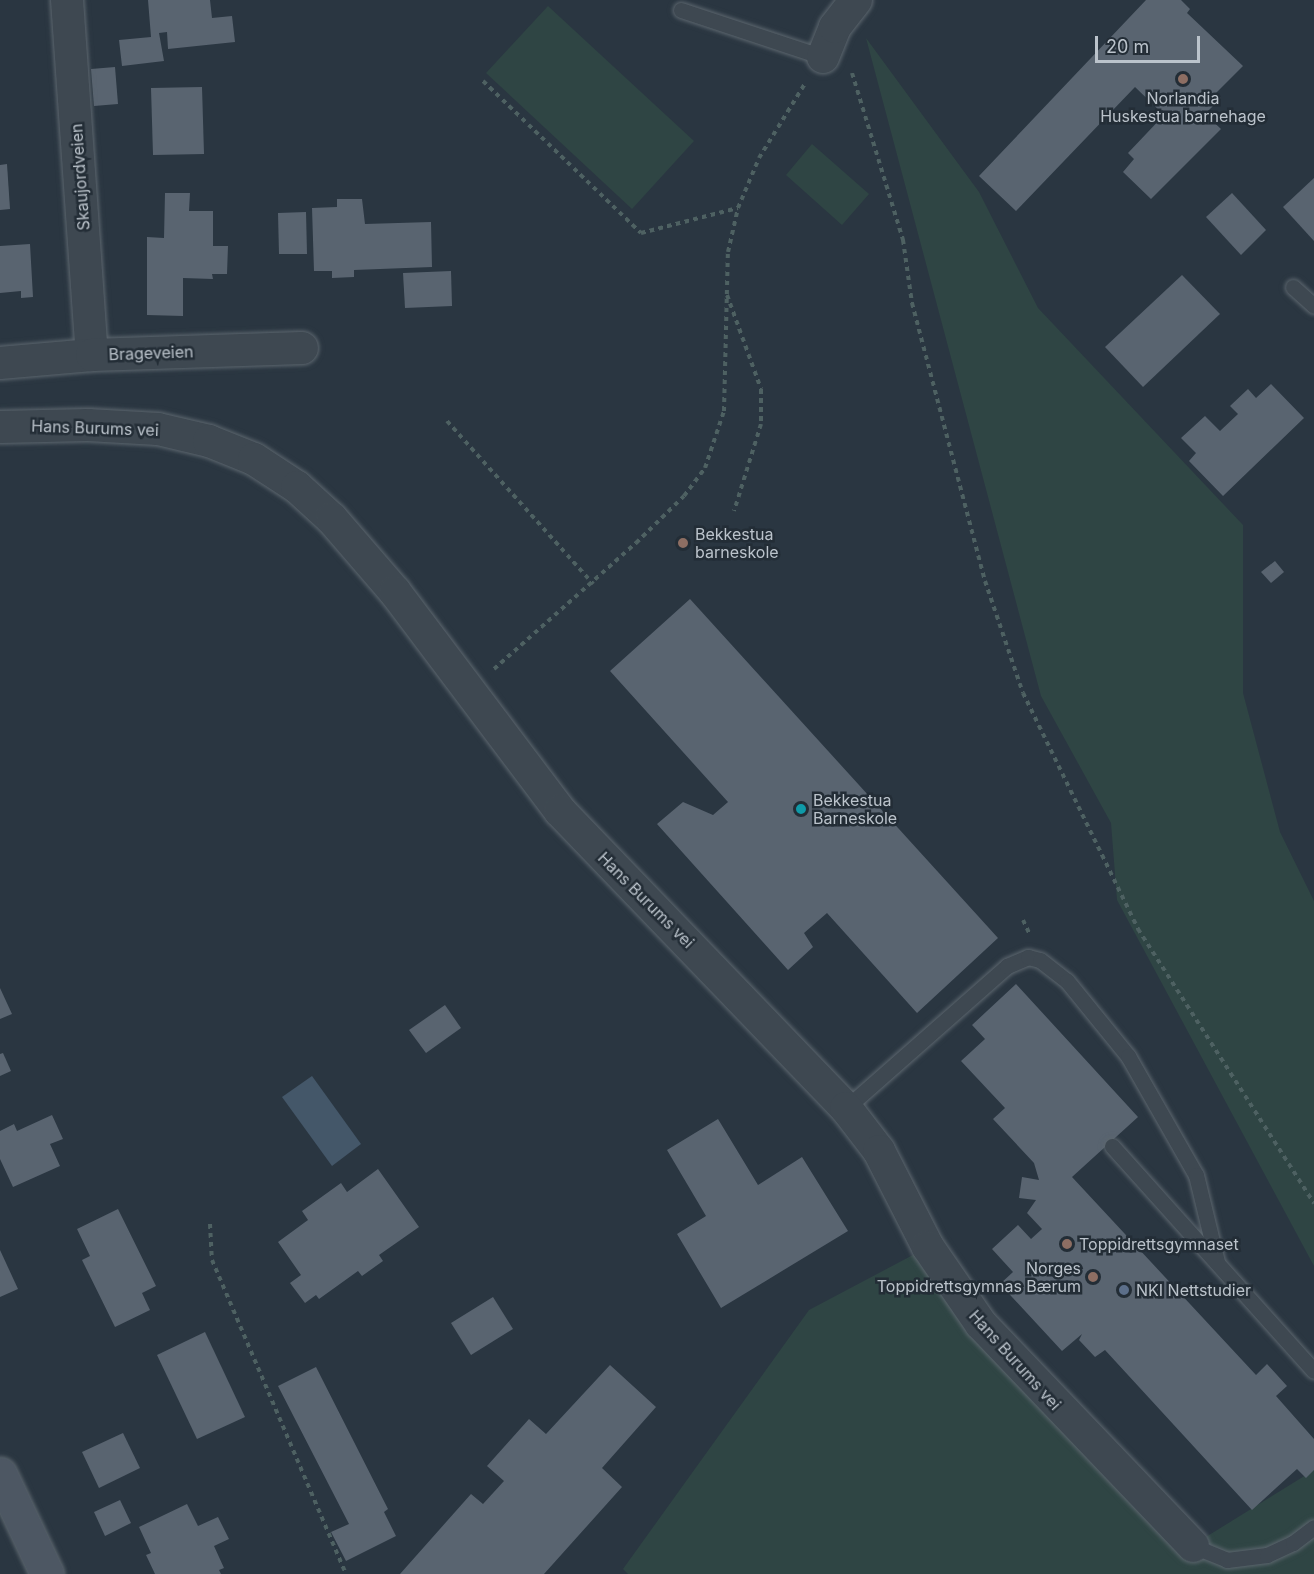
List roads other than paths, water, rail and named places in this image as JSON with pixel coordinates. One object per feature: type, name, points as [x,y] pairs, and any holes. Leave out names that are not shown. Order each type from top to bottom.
[{"type":"main road","points":[[0,1474],[47,1574]]},
{"type":"street","name":"Skaujordveien","points":[[67,0],[93,355]]},
{"type":"street","points":[[823,57],[835,27],[856,0]]},
{"type":"street","name":"Brageveien","points":[[0,363],[93,355],[302,348]]},
{"type":"street","name":"Hans Burums vei","points":[[0,427],[88,425],[158,429],[209,441],[254,459],[297,488],[332,519],[395,592],[560,811],[602,858],[795,1050],[846,1108],[879,1150],[928,1247],[981,1324],[1193,1546]]},
{"type":"lane","points":[[681,10],[823,57]]},
{"type":"lane","points":[[1293,286],[1314,306]]},
{"type":"lane","points":[[846,1108],[1007,966],[1028,957],[1040,960],[1067,981],[1128,1056],[1196,1175],[1217,1262]]},
{"type":"lane","points":[[1112,1146],[1314,1371]]},
{"type":"lane","points":[[1193,1546],[1227,1560],[1268,1555],[1314,1527]]},
{"type":"water","points":[[312,1076],[361,1144],[332,1166],[282,1097]]},
{"type":"place","name":"Norlandia Huskestua barnehage","points":[[1183,79]]},
{"type":"place","name":"Bekkestua barneskole","points":[[683,543]]},
{"type":"place","name":"Bekkestua Barneskole","points":[[801,809]]},
{"type":"place","name":"Toppidrettsgymnaset","points":[[1067,1244]]},
{"type":"place","name":"Norges Toppidrettsgymnas Bærum","points":[[1093,1277]]},
{"type":"place","name":"NKI Nettstudier","points":[[1124,1290]]}]
